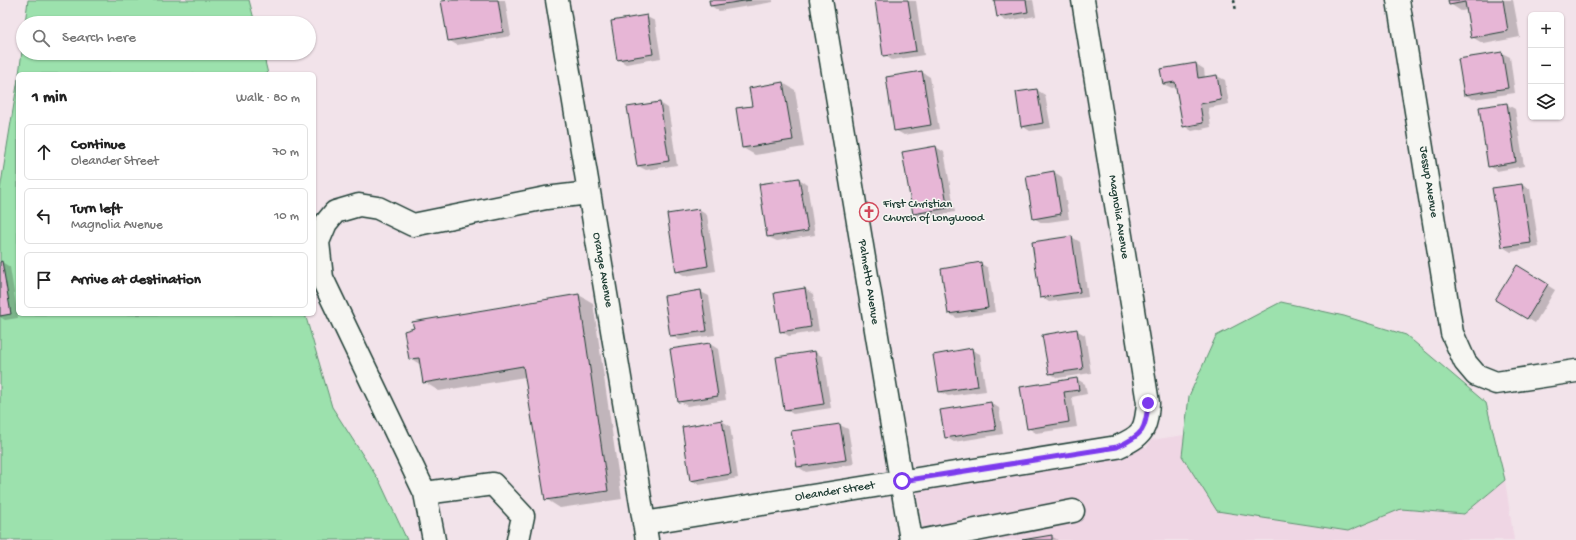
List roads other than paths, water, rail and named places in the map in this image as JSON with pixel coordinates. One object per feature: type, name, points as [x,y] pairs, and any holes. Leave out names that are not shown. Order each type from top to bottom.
[{"type":"street","name":"Orange Avenue","points":[[557,0],[646,531]]},
{"type":"street","name":"Palmetto Avenue","points":[[821,0],[911,540]]},
{"type":"street","name":"Magnolia Avenue","points":[[1084,0],[1148,403],[1146,421],[1141,433]]},
{"type":"street","name":"Jessup Avenue","points":[[1398,0],[1452,333],[1465,362],[1476,375],[1496,383],[1576,371]]},
{"type":"street","points":[[434,540],[425,493],[322,278],[318,242],[326,223],[336,212],[360,205],[378,208],[413,224],[546,198],[589,192]]},
{"type":"street","name":"Oleander Street","points":[[646,531],[902,481],[1117,447],[1132,440],[1141,433]]},
{"type":"street","points":[[425,493],[493,484],[523,516],[518,540]]},
{"type":"street","points":[[926,540],[1073,511]]},
{"type":"place","name":"First Christian Church of Longwood","points":[[869,212]]}]
